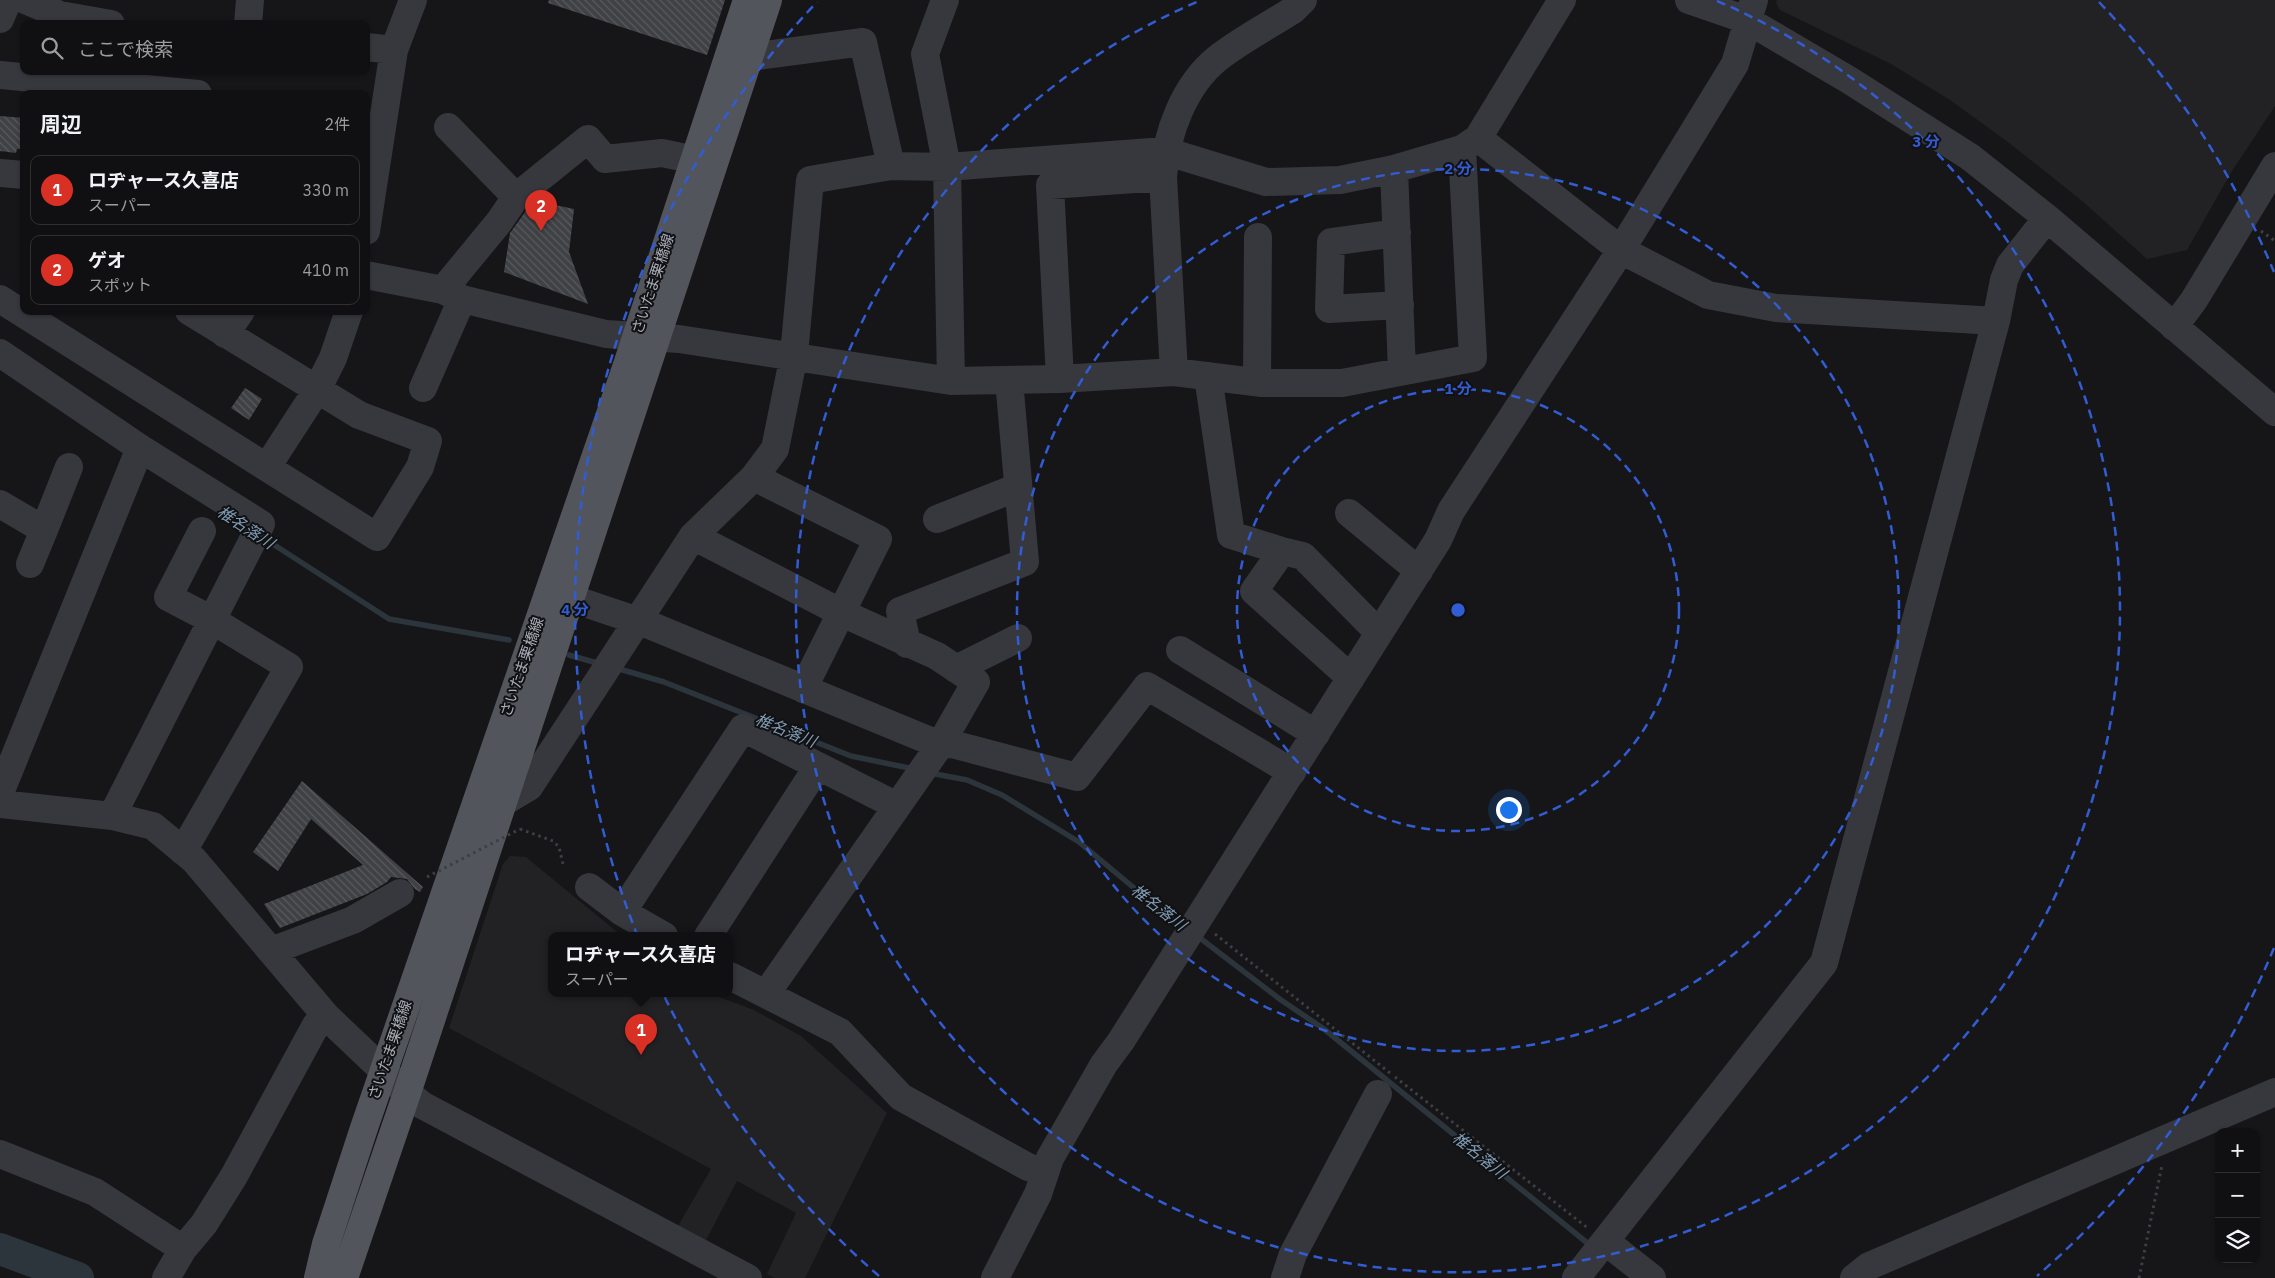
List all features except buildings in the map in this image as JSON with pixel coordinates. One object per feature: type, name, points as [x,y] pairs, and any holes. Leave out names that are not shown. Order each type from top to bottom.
[{"type":"main road","name":"さいたま栗橋線","points":[[344,1278],[407,1094],[570,598],[647,336],[694,160],[747,0]]},
{"type":"main road","name":"さいたま栗橋線","points":[[318,1278],[326,1244],[384,1072],[768,0]]},
{"type":"street","points":[[0,20],[8,0]]},
{"type":"street","points":[[25,0],[60,15],[88,20]]},
{"type":"street","points":[[248,20],[250,0]]},
{"type":"street","points":[[370,176],[375,110],[394,50],[413,0]]},
{"type":"street","points":[[946,0],[925,54],[947,167],[951,381]]},
{"type":"street","points":[[1174,372],[1164,164],[1179,112],[1194,84],[1218,58],[1286,14],[1303,0]]},
{"type":"street","points":[[370,276],[606,334],[647,336],[794,355],[951,381],[1060,379],[1174,372],[1257,382],[1342,383],[1473,358],[1470,144],[1562,0]]},
{"type":"street","points":[[1689,0],[1751,10],[1849,80],[1970,157],[2046,218],[2275,412]]},
{"type":"street","points":[[994,1278],[1038,1194],[1043,1172],[1104,1064],[1121,1041],[1198,921],[1419,571],[1438,540],[1451,511],[1621,250],[1735,64],[1751,10]]},
{"type":"street","points":[[749,57],[863,42],[891,166]]},
{"type":"street","points":[[370,47],[394,50]]},
{"type":"street","points":[[0,75],[156,90]]},
{"type":"street","points":[[448,127],[516,197]]},
{"type":"street","points":[[423,388],[452,295],[516,197],[588,138],[605,159],[662,153],[694,160]]},
{"type":"street","points":[[502,803],[529,787],[693,536],[754,477],[775,449],[794,355],[810,180],[891,166],[1164,164],[1266,182],[1340,180],[1394,169],[1470,144]]},
{"type":"street","points":[[1470,144],[1621,250],[1708,295],[1766,306],[1996,321]]},
{"type":"street","points":[[1060,379],[1050,185],[1164,164]]},
{"type":"street","points":[[2174,328],[2194,300],[2275,166]]},
{"type":"street","points":[[1394,169],[1402,371]]},
{"type":"street","points":[[0,173],[20,175]]},
{"type":"street","points":[[1576,1278],[1824,963],[1996,321],[2004,280],[2010,265],[2046,218]]},
{"type":"street","points":[[1397,233],[1331,242],[1329,309],[1400,305]]},
{"type":"street","points":[[1257,382],[1258,237]]},
{"type":"street","points":[[0,299],[20,312]]},
{"type":"street","points":[[25,315],[377,537],[420,467],[428,441],[359,415],[195,315]]},
{"type":"street","points":[[225,334],[237,315]]},
{"type":"street","points":[[267,467],[317,390],[333,358],[347,315]]},
{"type":"street","points":[[0,353],[140,448],[261,524],[112,816]]},
{"type":"street","points":[[1208,376],[1230,536],[1303,556],[1379,633]]},
{"type":"street","points":[[907,644],[900,611],[1025,562],[1009,380]]},
{"type":"street","points":[[0,793],[140,448]]},
{"type":"street","points":[[30,564],[69,467]]},
{"type":"street","points":[[754,477],[878,539],[803,688]]},
{"type":"street","points":[[936,519],[1018,487]]},
{"type":"street","points":[[0,504],[44,530]]},
{"type":"street","points":[[1349,513],[1419,571]]},
{"type":"street","points":[[183,851],[289,667],[212,620],[168,597],[202,531]]},
{"type":"street","points":[[693,536],[842,613],[937,656],[976,682],[940,745],[766,994]]},
{"type":"street","points":[[1282,551],[1254,591],[1351,678]]},
{"type":"street","points":[[570,598],[638,621],[940,745],[952,744],[1077,777],[1148,686],[1292,772]]},
{"type":"street","points":[[956,669],[1018,638]]},
{"type":"street","points":[[1180,650],[1316,734]]},
{"type":"street","points":[[622,912],[743,728],[897,806]]},
{"type":"street","points":[[711,932],[818,766]]},
{"type":"street","points":[[0,804],[112,816],[153,826],[194,860],[327,1017],[407,1094],[422,1105],[748,1278]]},
{"type":"street","points":[[588,887],[622,912],[657,932]]},
{"type":"street","points":[[271,950],[353,920],[400,894]]},
{"type":"street","points":[[733,978],[840,1032],[901,1096],[1028,1167],[1043,1172]]},
{"type":"street","points":[[166,1278],[183,1249],[204,1224],[234,1176],[316,1025],[327,1017]]},
{"type":"street","points":[[1854,1278],[1869,1266],[2275,1092]]},
{"type":"street","points":[[1285,1278],[1293,1254],[1378,1094]]},
{"type":"street","points":[[0,1154],[96,1192],[183,1249]]},
{"type":"street","points":[[1605,1241],[1652,1278]]},
{"type":"path","points":[[428,877],[520,828],[553,841],[560,847],[563,864]]},
{"type":"path","points":[[1198,921],[1605,1241]]},
{"type":"path","points":[[2140,1278],[2163,1159],[2157,1143]]},
{"type":"shaded area","points":[[1777,0],[2275,0],[2275,106],[2232,171],[2187,250],[2147,259],[2081,200],[2008,142],[1950,100],[1891,64],[1780,10],[1776,3]]},
{"type":"shaded area","points":[[510,856],[526,857],[617,932],[548,932],[548,997],[719,997],[754,1010],[801,1036],[887,1113],[805,1278],[774,1278],[767,1274],[796,1213],[737,1181],[705,1242],[678,1226],[711,1169],[449,1028],[503,864]]},
{"type":"waterway","name":"椎名落川","points":[[262,537],[389,619],[509,640]]},
{"type":"waterway","name":"椎名落川","points":[[569,655],[597,663]]},
{"type":"waterway","name":"椎名落川","points":[[616,668],[664,682],[851,756],[914,769]]},
{"type":"waterway","name":"椎名落川","points":[[930,773],[967,780],[1002,795],[1079,842],[1164,913],[1184,927]]},
{"type":"waterway","name":"椎名落川","points":[[1196,935],[1281,1000],[1324,1029],[1591,1246]]},
{"type":"waterway","points":[[0,1249],[78,1278]]},
{"type":"place","name":"ゲオ","points":[[541,231]]},
{"type":"place","name":"ロヂャース久喜店","points":[[641,1055]]}]
